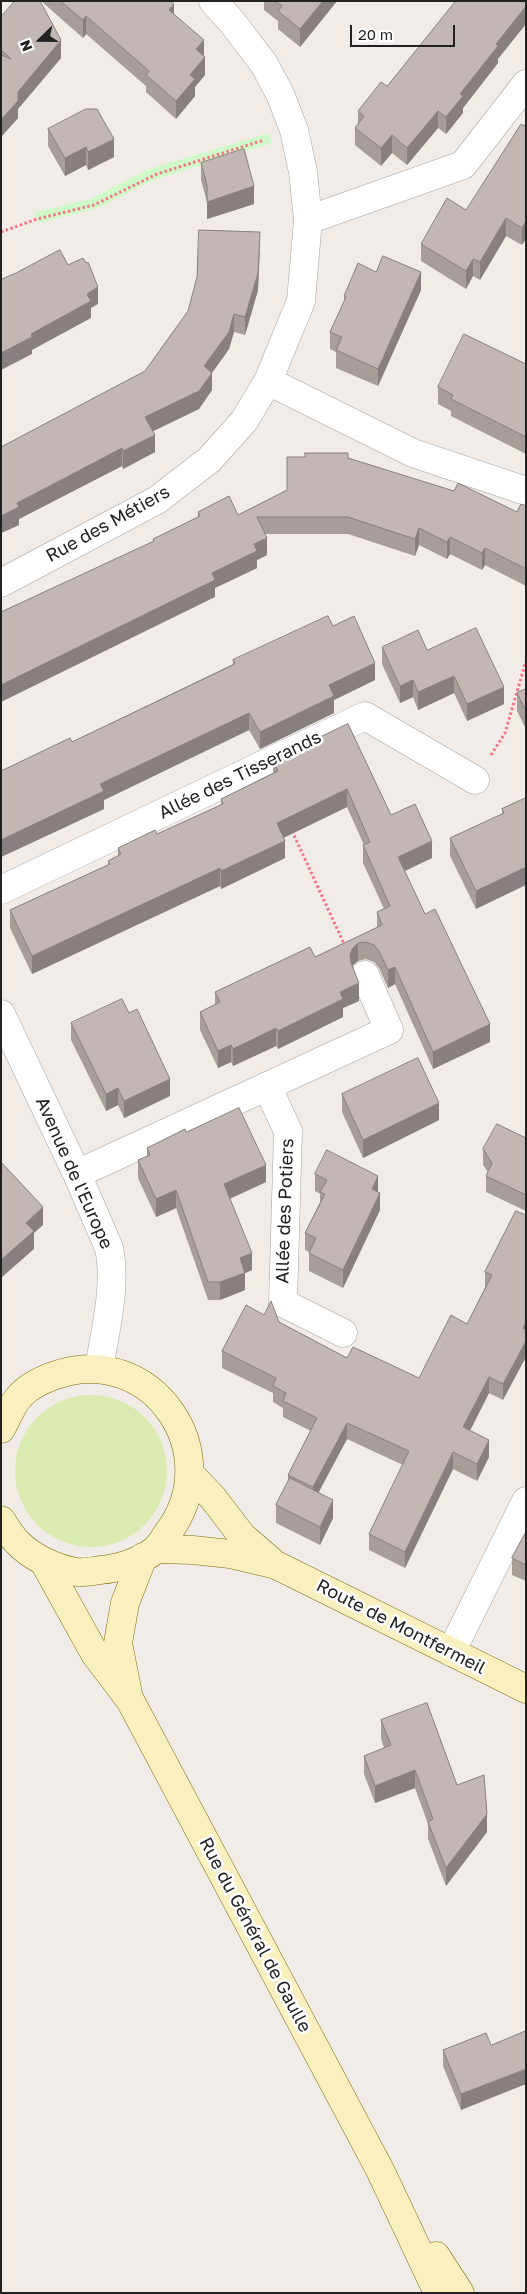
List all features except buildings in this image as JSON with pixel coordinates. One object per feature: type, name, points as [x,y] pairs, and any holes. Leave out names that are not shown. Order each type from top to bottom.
[{"type":"street","name":"Rue des Métiers","points":[[1,583],[158,500],[209,460],[244,421],[268,381],[301,301],[308,220],[303,172],[294,130],[280,94],[264,64],[232,22],[213,1]]},
{"type":"street","points":[[308,220],[462,166],[526,84]]},
{"type":"street","points":[[268,381],[413,453],[526,491]]},
{"type":"street","name":"Allée des Tisserands","points":[[1,890],[365,716],[475,780]]},
{"type":"street","points":[[77,1174],[389,1030],[365,975]]},
{"type":"street","name":"Avenue de l'Europe","points":[[1,1014],[77,1174],[104,1236],[111,1258],[109,1308],[99,1369]]},
{"type":"street","name":"Allée des Potiers","points":[[267,1086],[288,1131],[282,1303],[343,1334]]},
{"type":"street","name":"Rue du Général de Gaulle","points":[[44,1379],[70,1370],[99,1369],[128,1377],[154,1393],[174,1416],[187,1443],[190,1474],[186,1500],[179,1516],[150,1553],[124,1603],[118,1643],[130,1700]]},
{"type":"street","points":[[1,1385],[44,1379]]},
{"type":"street","points":[[1,1429],[20,1396],[44,1379]]},
{"type":"street","name":"Route de Montfermeil","points":[[190,1474],[213,1498],[242,1536],[276,1565]]},
{"type":"street","points":[[451,1652],[526,1501]]},
{"type":"street","points":[[1,1520],[17,1542],[44,1562],[77,1572],[111,1570],[150,1553]]},
{"type":"street","name":"Route de Montfermeil","points":[[150,1553],[193,1550],[230,1554],[276,1565],[526,1690]]},
{"type":"street","name":"Rue du Général de Gaulle","points":[[44,1562],[95,1654],[130,1700],[380,2170],[438,2293]]},
{"type":"street","name":"Rue du Général de Gaulle","points":[[380,2170],[460,2293]]},
{"type":"path","points":[[1,232],[37,219],[94,205],[157,174],[294,130]]},
{"type":"path","points":[[475,780],[505,734],[526,661]]},
{"type":"path","points":[[290,827],[351,960],[365,975]]},
{"type":"green space","points":[[269,133],[272,143],[153,180],[98,208],[39,223],[33,213],[90,199],[149,169]]},
{"type":"green space","points":[[91,1395],[106,1396],[120,1400],[133,1407],[145,1417],[155,1429],[162,1442],[166,1456],[166,1486],[162,1500],[155,1513],[145,1525],[133,1535],[120,1542],[106,1546],[91,1547],[76,1546],[62,1542],[49,1535],[37,1525],[27,1513],[20,1500],[16,1486],[15,1471],[16,1456],[20,1442],[27,1429],[37,1417],[49,1407],[62,1400],[76,1396]]}]
